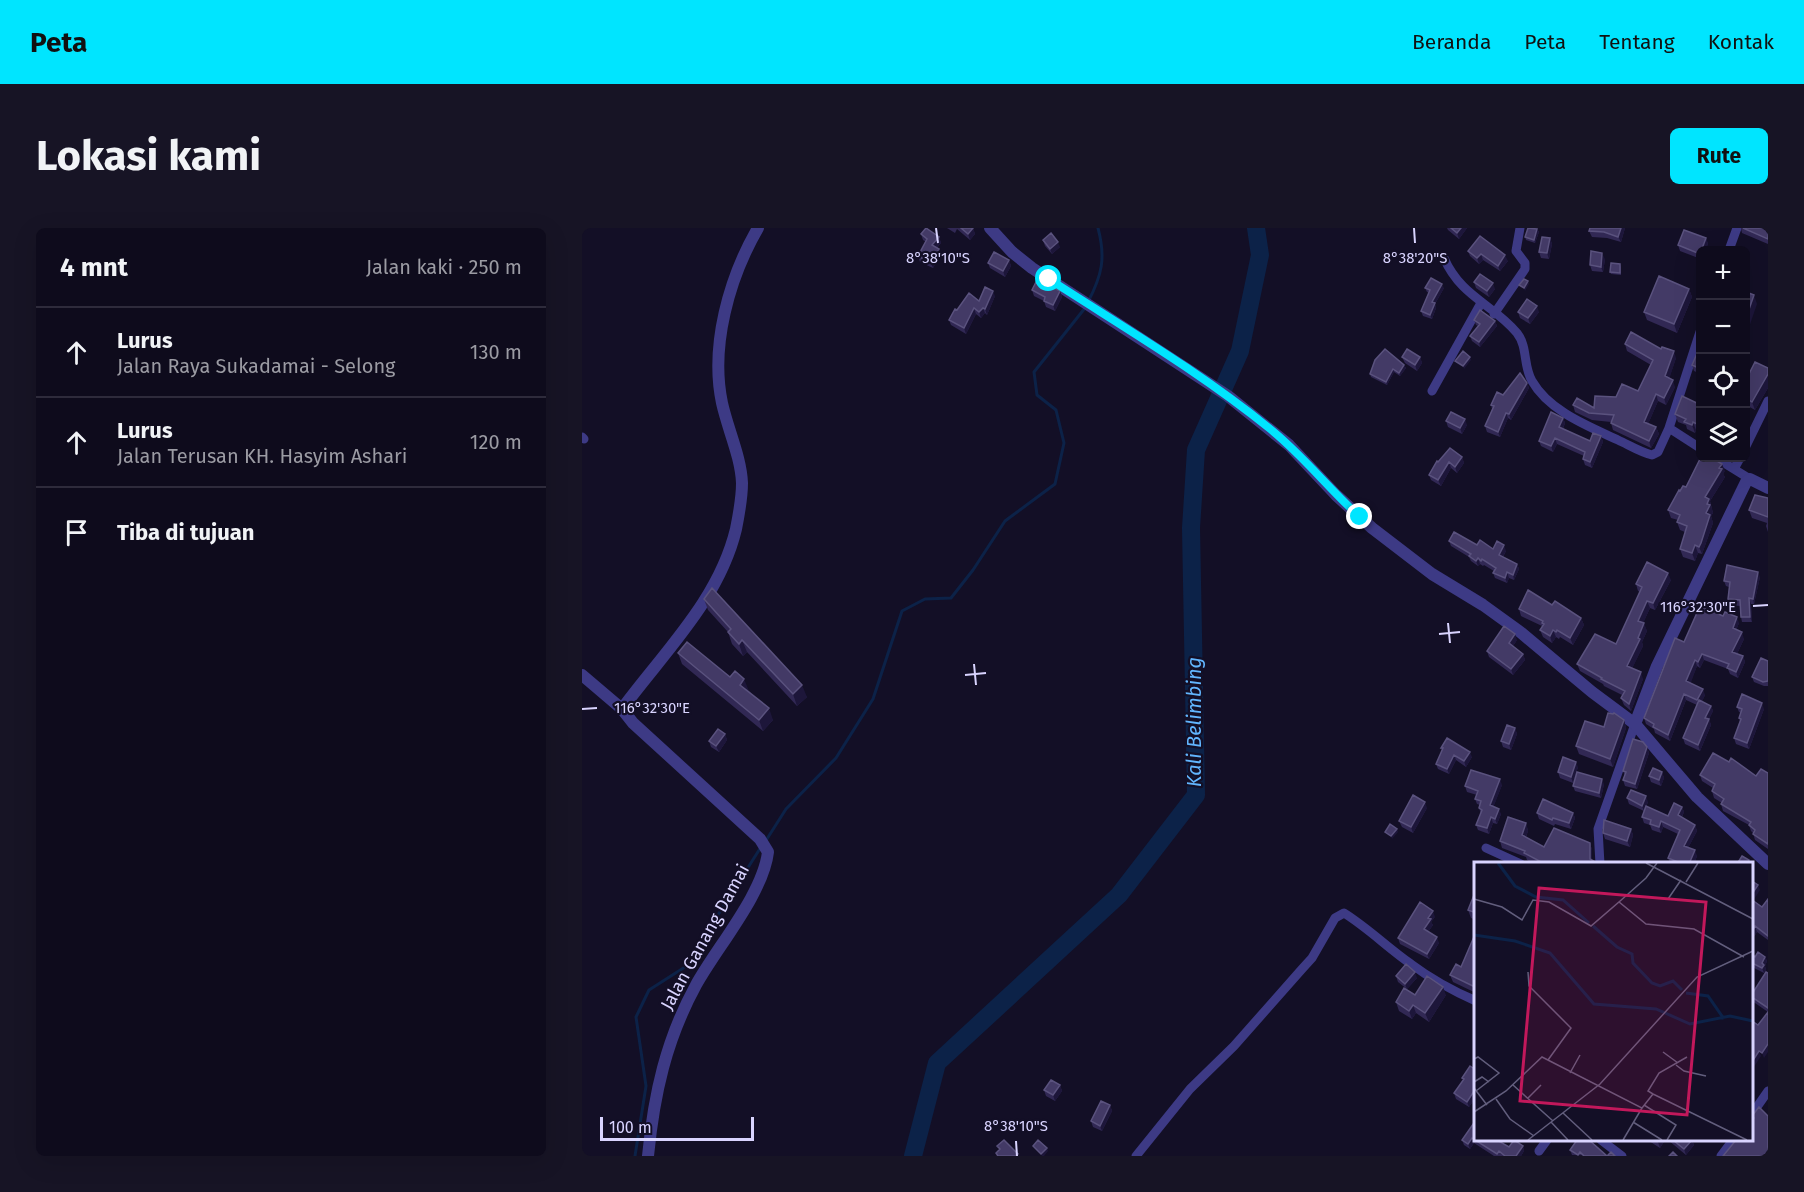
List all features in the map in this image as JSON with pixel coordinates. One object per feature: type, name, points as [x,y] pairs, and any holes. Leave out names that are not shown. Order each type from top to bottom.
[{"type":"street","points":[[582,675],[622,709],[695,616],[718,574],[736,529],[742,482],[722,402],[718,366],[722,330],[732,280],[758,228]]},
{"type":"street","points":[[990,228],[1012,252],[1032,268],[1225,394],[1289,445],[1336,495],[1372,528],[1432,573],[1520,631],[1592,692],[1635,724],[1697,797],[1768,864]]},
{"type":"street","points":[[1494,314],[1525,269],[1525,263],[1516,251],[1520,228]]},
{"type":"street","points":[[1730,246],[1737,228]]},
{"type":"street","points":[[1444,258],[1457,280],[1520,337],[1531,380],[1550,403],[1586,425],[1652,455],[1658,452],[1669,428],[1696,347]]},
{"type":"street","points":[[1432,391],[1481,303]]},
{"type":"street","points":[[1750,438],[1768,401]]},
{"type":"street","points":[[1669,428],[1696,445]]},
{"type":"street","points":[[1723,462],[1768,488]]},
{"type":"street","points":[[1734,469],[1738,462]]},
{"type":"street","points":[[1600,862],[1598,829],[1635,724],[1658,666],[1746,482],[1750,479]]},
{"type":"street","name":"Jalan Ganang Damai","points":[[622,709],[633,723],[760,839],[768,852],[761,879],[698,982],[677,1023],[663,1062],[655,1097],[648,1156]]},
{"type":"street","points":[[1486,848],[1517,862]]},
{"type":"street","points":[[1136,1156],[1183,1098],[1234,1046],[1312,958],[1335,918],[1340,914],[1344,913],[1355,920],[1412,966],[1455,992],[1474,1000]]},
{"type":"street","points":[[1753,1113],[1768,1091]]},
{"type":"street","points":[[1539,1151],[1546,1141]]},
{"type":"street","points":[[1602,1141],[1622,1156]]},
{"type":"street","points":[[1721,1156],[1732,1141]]},
{"type":"building","points":[[926,228],[939,237],[932,245],[939,249],[931,263],[918,256],[927,239],[921,234]]},
{"type":"building","points":[[961,228],[973,228],[968,234]]},
{"type":"building","points":[[1451,228],[1461,228],[1457,233]]},
{"type":"building","points":[[1528,228],[1537,229],[1534,240],[1525,237]]},
{"type":"building","points":[[1590,228],[1621,228],[1618,237],[1604,232],[1589,231]]},
{"type":"building","points":[[1743,228],[1768,228],[1768,239]]},
{"type":"building","points":[[1684,230],[1706,238],[1703,246],[1696,246],[1696,252],[1678,245]]},
{"type":"building","points":[[1051,233],[1058,242],[1050,249],[1043,240]]},
{"type":"building","points":[[1480,236],[1505,255],[1498,266],[1481,254],[1477,258],[1468,251]]},
{"type":"building","points":[[1542,237],[1550,238],[1547,253],[1539,252]]},
{"type":"building","points":[[1591,251],[1602,253],[1601,267],[1590,265]]},
{"type":"building","points":[[994,252],[1009,260],[1003,271],[988,263]]},
{"type":"building","points":[[1611,263],[1620,264],[1620,273],[1610,272]]},
{"type":"building","points":[[1480,274],[1493,283],[1487,291],[1474,282]]},
{"type":"building","points":[[1659,276],[1689,289],[1674,324],[1644,312]]},
{"type":"building","points":[[1431,278],[1442,284],[1432,302],[1435,303],[1430,315],[1421,311],[1430,290],[1425,288]]},
{"type":"building","points":[[1524,279],[1528,281],[1524,288],[1519,285]]},
{"type":"building","points":[[1036,282],[1049,290],[1051,286],[1060,291],[1053,305],[1044,301],[1045,297],[1032,290]]},
{"type":"building","points":[[985,287],[993,291],[985,309],[979,312],[974,308],[964,328],[949,320],[969,293],[979,301]]},
{"type":"building","points":[[1750,294],[1754,295],[1750,306]]},
{"type":"building","points":[[1527,299],[1537,306],[1528,318],[1518,312]]},
{"type":"building","points":[[1480,310],[1495,321],[1479,342],[1470,336],[1480,324],[1474,320]]},
{"type":"building","points":[[1631,332],[1661,349],[1662,347],[1674,351],[1665,376],[1673,380],[1664,398],[1656,394],[1644,422],[1656,427],[1649,441],[1611,423],[1614,415],[1589,413],[1573,405],[1577,398],[1594,408],[1595,396],[1616,397],[1622,384],[1638,391],[1653,360],[1625,344]]},
{"type":"building","points":[[1385,349],[1404,365],[1399,373],[1393,369],[1386,382],[1370,374],[1375,360]]},
{"type":"building","points":[[1407,349],[1420,357],[1415,365],[1402,357]]},
{"type":"building","points":[[1463,351],[1470,357],[1463,366],[1455,361]]},
{"type":"building","points":[[1755,362],[1768,368],[1768,374],[1752,402],[1750,401],[1750,372]]},
{"type":"building","points":[[1520,373],[1527,383],[1509,414],[1506,413],[1498,432],[1485,426],[1494,406],[1491,405],[1497,392],[1503,395]]},
{"type":"building","points":[[1682,396],[1696,403],[1696,424],[1693,422],[1692,425],[1684,422],[1686,419],[1675,414]]},
{"type":"building","points":[[1451,412],[1465,419],[1460,428],[1446,421]]},
{"type":"building","points":[[1551,412],[1563,418],[1559,427],[1590,441],[1593,433],[1601,436],[1590,462],[1583,459],[1585,452],[1555,438],[1551,446],[1539,441]]},
{"type":"building","points":[[1450,448],[1462,457],[1455,467],[1449,462],[1438,480],[1429,475],[1437,461]]},
{"type":"building","points":[[1698,462],[1722,464],[1719,468],[1722,469],[1705,497],[1709,499],[1707,504],[1710,505],[1706,513],[1710,515],[1701,543],[1699,547],[1695,545],[1692,553],[1680,549],[1687,526],[1677,522],[1680,515],[1668,510],[1679,490],[1683,486],[1686,487]]},
{"type":"building","points":[[1755,495],[1768,498],[1768,517],[1749,510]]},
{"type":"building","points":[[1454,532],[1477,545],[1480,540],[1493,549],[1497,541],[1504,545],[1499,555],[1517,564],[1513,575],[1507,572],[1505,578],[1493,573],[1496,568],[1482,559],[1481,561],[1478,558],[1476,561],[1469,556],[1471,554],[1449,541]]},
{"type":"building","points":[[1647,562],[1668,573],[1653,603],[1647,601],[1638,621],[1644,623],[1638,638],[1640,639],[1627,666],[1641,672],[1629,704],[1621,698],[1625,691],[1577,664],[1595,634],[1616,644],[1642,587],[1636,584]]},
{"type":"building","points":[[1727,565],[1758,572],[1753,599],[1749,598],[1750,617],[1741,617],[1740,600],[1728,599],[1730,582],[1724,581]]},
{"type":"building","points":[[712,588],[802,685],[793,694],[742,640],[739,644],[728,632],[731,629],[704,599]]},
{"type":"building","points":[[1528,590],[1552,605],[1555,601],[1581,618],[1570,638],[1557,630],[1556,632],[1553,630],[1550,636],[1540,630],[1544,624],[1543,621],[1519,609]]},
{"type":"building","points":[[1700,606],[1723,616],[1725,612],[1737,617],[1733,628],[1742,632],[1732,652],[1743,656],[1736,672],[1727,668],[1729,664],[1702,654],[1698,662],[1695,660],[1686,681],[1703,689],[1697,700],[1684,694],[1668,735],[1653,727],[1654,724],[1644,718],[1675,638],[1684,642]]},
{"type":"building","points":[[1504,626],[1515,634],[1509,643],[1523,654],[1511,669],[1487,651]]},
{"type":"building","points":[[687,642],[730,677],[735,671],[744,679],[740,685],[769,708],[759,720],[678,653]]},
{"type":"building","points":[[1761,658],[1768,661],[1768,681],[1763,682],[1752,677]]},
{"type":"building","points":[[1742,694],[1762,703],[1747,743],[1734,738],[1741,719],[1739,718],[1742,709],[1737,707]]},
{"type":"building","points":[[1699,700],[1711,706],[1705,718],[1709,719],[1698,745],[1683,738]]},
{"type":"building","points":[[1608,713],[1614,713],[1624,720],[1610,759],[1576,746],[1585,721],[1604,727]]},
{"type":"building","points":[[1507,725],[1515,728],[1509,744],[1501,741]]},
{"type":"building","points":[[718,729],[725,734],[716,746],[709,741]]},
{"type":"building","points":[[1447,738],[1470,752],[1464,761],[1454,755],[1447,769],[1436,764]]},
{"type":"building","points":[[1633,739],[1643,742],[1647,747],[1635,784],[1623,780],[1626,772],[1623,771]]},
{"type":"building","points":[[1713,753],[1729,762],[1731,758],[1756,776],[1761,769],[1768,773],[1768,844],[1753,834],[1755,830],[1749,825],[1751,822],[1721,804],[1724,799],[1712,791],[1715,784],[1700,775]]},
{"type":"building","points":[[1563,757],[1576,762],[1571,777],[1558,772]]},
{"type":"building","points":[[1653,768],[1662,772],[1659,780],[1649,776]]},
{"type":"building","points":[[1471,770],[1500,779],[1490,805],[1499,809],[1495,819],[1491,817],[1487,828],[1476,825],[1482,810],[1479,808],[1481,801],[1475,799],[1478,791],[1465,786]]},
{"type":"building","points":[[1577,772],[1602,779],[1599,793],[1573,786]]},
{"type":"building","points":[[1631,790],[1646,796],[1642,806],[1627,798]]},
{"type":"building","points":[[1413,795],[1425,802],[1411,827],[1399,821]]},
{"type":"building","points":[[1543,799],[1573,813],[1569,823],[1553,818],[1552,820],[1537,813]]},
{"type":"building","points":[[1674,803],[1682,807],[1678,815],[1695,825],[1684,846],[1695,850],[1690,862],[1678,862],[1668,858],[1680,830],[1661,821],[1659,827],[1650,824],[1651,820],[1642,817],[1646,806],[1668,816]]},
{"type":"building","points":[[1508,817],[1526,823],[1522,835],[1544,847],[1554,828],[1590,843],[1590,859],[1595,862],[1541,862],[1524,853],[1525,851],[1500,841]]},
{"type":"building","points":[[1604,820],[1631,829],[1627,841],[1603,833]]},
{"type":"building","points":[[1390,824],[1397,829],[1391,836],[1385,832]]},
{"type":"building","points":[[1742,856],[1749,860],[1748,862],[1738,862]]},
{"type":"building","points":[[1753,882],[1758,885],[1753,892]]},
{"type":"building","points":[[1474,895],[1474,912],[1468,910]]},
{"type":"building","points":[[1768,899],[1768,936],[1755,926],[1753,930],[1753,901],[1762,907]]},
{"type":"building","points":[[1420,902],[1433,911],[1424,929],[1437,937],[1427,954],[1398,938]]},
{"type":"building","points":[[1474,937],[1474,987],[1450,975],[1456,964],[1461,967]]},
{"type":"building","points":[[1758,952],[1765,957],[1762,968],[1753,964],[1753,955],[1755,957]]},
{"type":"building","points":[[1406,964],[1415,972],[1405,984],[1396,976]]},
{"type":"building","points":[[1766,972],[1768,973],[1768,1008],[1753,998],[1753,992]]},
{"type":"building","points":[[1427,976],[1443,987],[1425,1013],[1413,1005],[1409,1011],[1396,1002],[1404,988],[1415,995]]},
{"type":"building","points":[[1768,1012],[1768,1044],[1762,1053],[1759,1051],[1753,1060],[1753,1022],[1758,1025]]},
{"type":"building","points":[[1470,1066],[1474,1069],[1474,1091],[1467,1102],[1454,1093],[1464,1079],[1462,1078]]},
{"type":"building","points":[[1051,1080],[1060,1085],[1053,1095],[1044,1090]]},
{"type":"building","points":[[1101,1101],[1110,1105],[1100,1126],[1091,1121]]},
{"type":"building","points":[[1759,1107],[1768,1116],[1768,1156],[1723,1156],[1735,1141],[1753,1141],[1753,1115]]},
{"type":"building","points":[[1474,1123],[1474,1139],[1472,1138],[1468,1144],[1462,1140]]},
{"type":"building","points":[[1004,1140],[1018,1154],[998,1156],[996,1153],[1000,1149],[997,1146]]},
{"type":"building","points":[[1038,1140],[1047,1148],[1041,1154],[1033,1146]]},
{"type":"building","points":[[1477,1141],[1499,1141],[1509,1147],[1516,1141],[1523,1146],[1516,1156],[1505,1156],[1499,1151],[1497,1154]]},
{"type":"building","points":[[1576,1141],[1590,1141],[1607,1156],[1584,1156],[1580,1152],[1578,1155],[1570,1150]]},
{"type":"building","points":[[1674,1141],[1691,1141],[1684,1149]]},
{"type":"waterway","points":[[1088,302],[1097,283],[1101,266],[1102,248],[1098,228]]},
{"type":"waterway","name":"Kali Belimbing","points":[[913,1156],[937,1063],[1119,895],[1196,795],[1191,528],[1196,450],[1240,351],[1260,255],[1256,228]]},
{"type":"waterway","points":[[765,842],[786,809],[836,758],[873,699],[902,611],[925,599],[951,598],[973,570],[1005,521],[1055,484],[1064,443],[1056,410],[1037,395],[1034,372],[1085,308]]},
{"type":"waterway","points":[[635,1156],[646,1086],[636,1017],[649,990],[685,967],[761,847]]},
{"type":"route","points":[[1049,279],[1228,396],[1289,445],[1360,517]]}]
